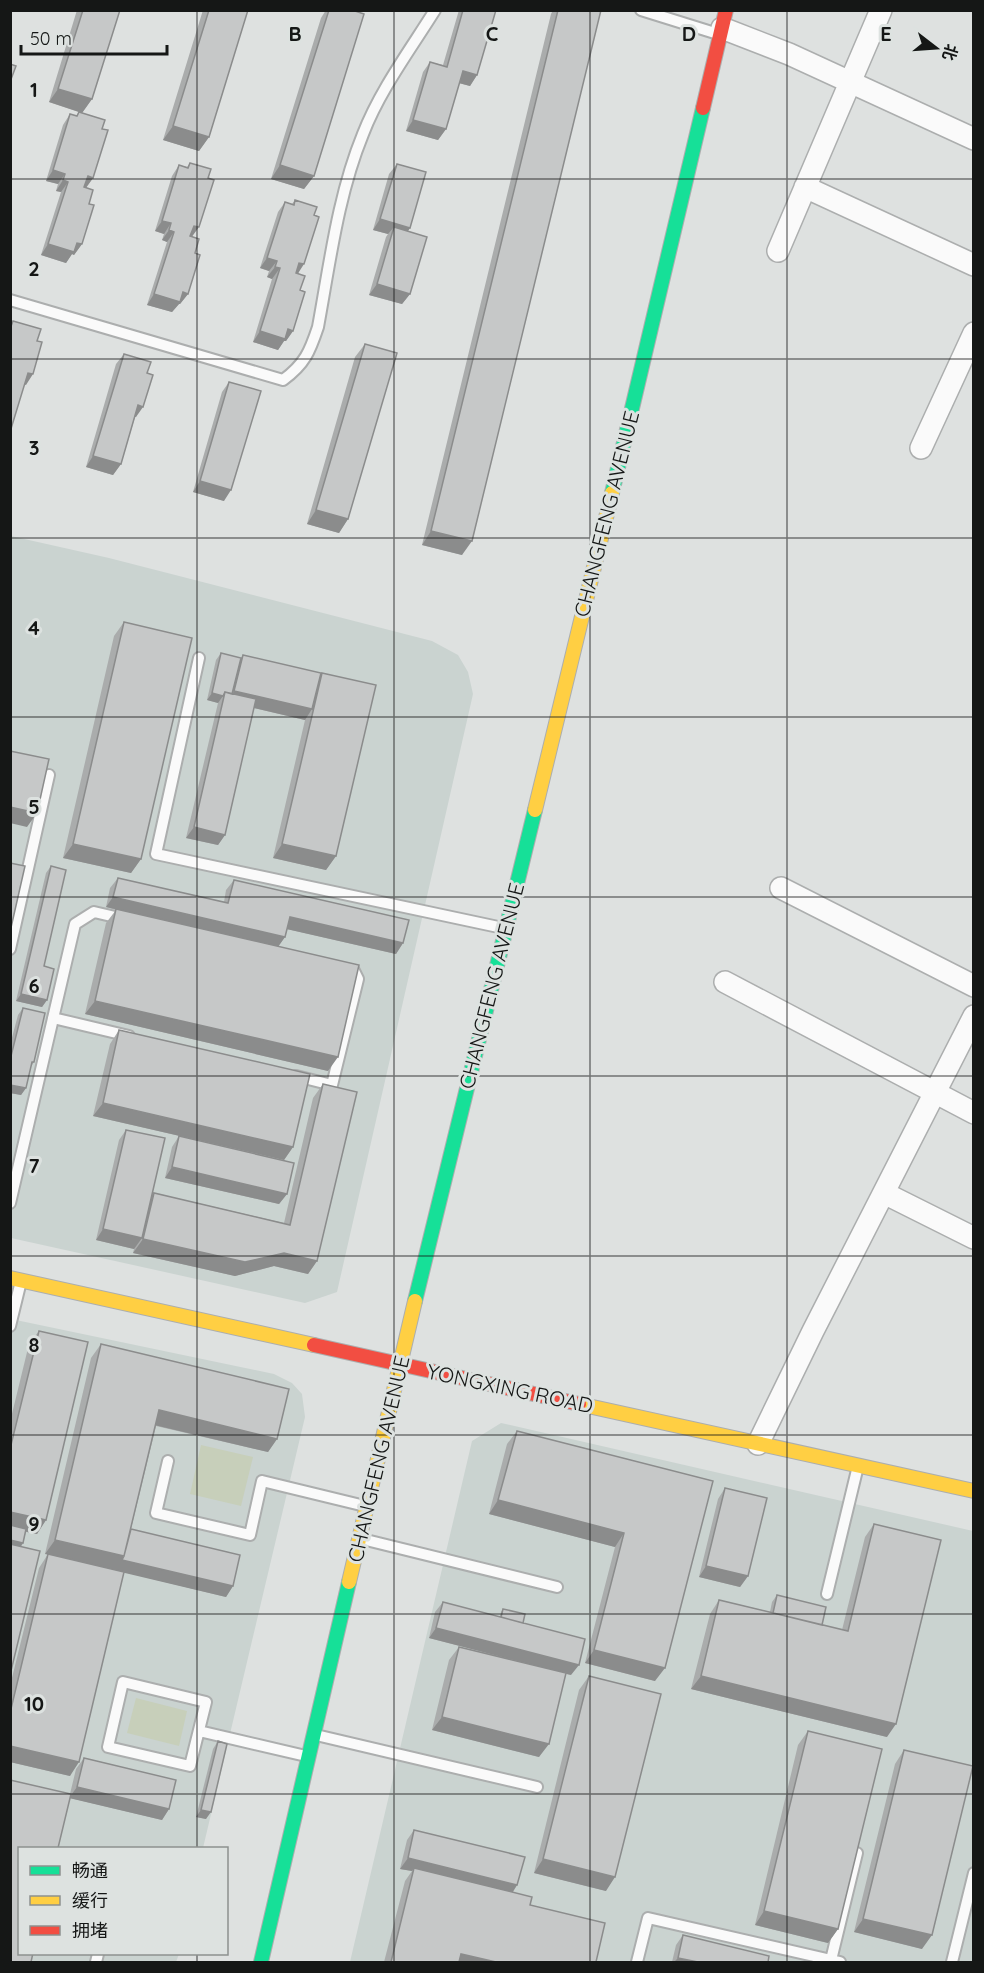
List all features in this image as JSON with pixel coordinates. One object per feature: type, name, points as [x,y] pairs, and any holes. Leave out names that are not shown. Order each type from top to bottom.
[{"type":"main road","name":"CHANGFENG AVENUE","points":[[261,1962],[400,1364],[723,24]]},
{"type":"main road","name":"YONGXING ROAD","points":[[16,1280],[974,1491]]},
{"type":"street","points":[[778,251],[881,10]]},
{"type":"street","points":[[723,24],[974,139]]},
{"type":"street","points":[[805,187],[974,265]]},
{"type":"street","points":[[921,448],[974,333]]},
{"type":"street","points":[[781,888],[974,986]]},
{"type":"street","points":[[725,982],[974,1113]]},
{"type":"street","points":[[758,1444],[974,1016]]},
{"type":"street","points":[[884,1192],[974,1238]]},
{"type":"lane","points":[[10,300],[283,380],[298,369],[311,346],[318,327],[341,204],[363,131],[378,102],[435,10]]},
{"type":"lane","points":[[641,10],[723,24]]},
{"type":"lane","points":[[199,658],[156,854],[506,928]]},
{"type":"lane","points":[[10,949],[49,775]]},
{"type":"lane","points":[[10,1203],[75,924],[94,912],[139,922]]},
{"type":"lane","points":[[285,1074],[332,1085],[357,979],[354,972],[331,966]]},
{"type":"lane","points":[[53,1018],[135,1037]]},
{"type":"lane","points":[[10,1326],[16,1280]]},
{"type":"lane","points":[[168,1461],[156,1513],[250,1536],[262,1481],[368,1507]]},
{"type":"lane","points":[[827,1594],[858,1466]]},
{"type":"lane","points":[[361,1539],[557,1587]]},
{"type":"lane","points":[[123,1682],[206,1702],[199,1731],[190,1766],[108,1747],[123,1682]]},
{"type":"lane","points":[[199,1731],[310,1757]]},
{"type":"lane","points":[[315,1735],[537,1787]]},
{"type":"lane","points":[[637,1962],[648,1917],[836,1961],[859,1845]]},
{"type":"lane","points":[[952,1962],[974,1873]]},
{"type":"shaded area","points":[[11,536],[109,558],[432,641],[458,655],[468,672],[473,694],[337,1292],[305,1303],[11,1238]]},
{"type":"shaded area","points":[[11,1319],[274,1374],[292,1383],[302,1394],[305,1417],[203,1847],[18,1847],[18,1955],[179,1955],[176,1962],[11,1962]]},
{"type":"shaded area","points":[[501,1423],[973,1531],[973,1962],[350,1962],[472,1441]]},
{"type":"green space","points":[[201,1445],[253,1457],[241,1506],[190,1494]]},
{"type":"green space","points":[[136,1698],[187,1711],[179,1746],[127,1733]]},
{"type":"building","points":[[83,10],[120,10],[92,99],[58,89]]},
{"type":"building","points":[[209,10],[248,10],[209,137],[173,126]]},
{"type":"building","points":[[329,10],[352,10],[364,14],[314,176],[280,165]]},
{"type":"building","points":[[463,10],[496,10],[477,75],[463,71],[446,129],[413,120],[430,62],[447,67]]},
{"type":"building","points":[[558,10],[601,10],[472,541],[431,531]]},
{"type":"building","points":[[10,64],[16,66],[10,82]]},
{"type":"building","points":[[79,112],[105,120],[102,129],[108,130],[93,178],[88,176],[84,187],[93,190],[89,204],[94,205],[82,244],[77,243],[74,252],[48,244],[68,182],[63,180],[65,174],[53,170],[70,114],[77,116]]},
{"type":"building","points":[[190,163],[211,169],[208,178],[214,180],[199,227],[194,226],[190,236],[199,239],[195,253],[200,255],[188,294],[183,292],[180,302],[154,294],[174,232],[169,230],[171,223],[162,221],[179,165],[188,168]]},
{"type":"building","points":[[397,164],[426,172],[410,228],[380,219]]},
{"type":"building","points":[[295,200],[317,207],[314,215],[319,217],[304,264],[299,263],[296,273],[305,276],[300,290],[305,292],[293,331],[288,329],[285,339],[260,331],[280,268],[275,267],[277,261],[267,258],[285,202],[294,205]]},
{"type":"building","points":[[394,227],[427,237],[410,294],[377,284]]},
{"type":"building","points":[[13,321],[41,329],[37,341],[42,342],[33,374],[28,373],[10,432],[10,329]]},
{"type":"building","points":[[365,344],[397,353],[348,519],[316,510]]},
{"type":"building","points":[[124,354],[151,362],[147,373],[153,375],[143,407],[138,405],[121,464],[93,456]]},
{"type":"building","points":[[229,382],[261,391],[231,490],[200,481]]},
{"type":"building","points":[[124,622],[192,638],[141,859],[73,844]]},
{"type":"building","points":[[221,653],[241,658],[232,694],[225,692],[223,696],[212,693]]},
{"type":"building","points":[[243,655],[321,673],[312,709],[234,691]]},
{"type":"building","points":[[322,673],[376,685],[336,856],[282,844]]},
{"type":"building","points":[[225,692],[256,699],[225,835],[194,827]]},
{"type":"building","points":[[10,751],[49,759],[37,813],[10,807]]},
{"type":"building","points":[[10,863],[25,866],[10,932]]},
{"type":"building","points":[[51,866],[66,870],[44,966],[54,969],[47,1000],[21,994]]},
{"type":"building","points":[[118,878],[228,903],[234,880],[409,920],[403,943],[290,917],[285,937],[113,897]]},
{"type":"building","points":[[116,909],[359,965],[338,1057],[95,1001]]},
{"type":"building","points":[[23,1008],[45,1013],[26,1088],[10,1085],[10,1060]]},
{"type":"building","points":[[119,1030],[310,1074],[293,1147],[103,1103]]},
{"type":"building","points":[[323,1084],[357,1092],[317,1261],[284,1253],[245,1262],[143,1239],[154,1193],[290,1225]]},
{"type":"building","points":[[126,1130],[165,1138],[142,1238],[103,1229]]},
{"type":"building","points":[[179,1136],[294,1163],[287,1194],[172,1167]]},
{"type":"building","points":[[39,1331],[88,1342],[46,1520],[10,1512],[10,1449]]},
{"type":"building","points":[[101,1344],[289,1389],[277,1439],[159,1410],[124,1556],[55,1540]]},
{"type":"building","points":[[517,1431],[713,1481],[665,1668],[594,1650],[624,1533],[498,1500]]},
{"type":"building","points":[[725,1488],[767,1498],[748,1576],[706,1566]]},
{"type":"building","points":[[874,1524],[941,1540],[896,1724],[701,1676],[719,1600],[848,1631]]},
{"type":"building","points":[[10,1525],[26,1529],[23,1543],[10,1540]]},
{"type":"building","points":[[131,1529],[240,1555],[233,1586],[122,1560]]},
{"type":"building","points":[[10,1544],[40,1551],[10,1675]]},
{"type":"building","points":[[48,1554],[124,1572],[79,1762],[10,1746],[10,1713]]},
{"type":"building","points":[[777,1595],[826,1607],[822,1625],[773,1613]]},
{"type":"building","points":[[443,1602],[585,1639],[579,1665],[436,1628]]},
{"type":"building","points":[[503,1609],[525,1614],[523,1623],[501,1617]]},
{"type":"building","points":[[459,1647],[566,1673],[549,1744],[442,1717]]},
{"type":"building","points":[[589,1676],[661,1694],[615,1877],[543,1859]]},
{"type":"building","points":[[808,1731],[882,1749],[838,1929],[764,1911]]},
{"type":"building","points":[[218,1741],[227,1744],[211,1812],[201,1810]]},
{"type":"building","points":[[904,1750],[973,1766],[932,1935],[863,1919]]},
{"type":"building","points":[[84,1758],[176,1780],[169,1809],[77,1787]]},
{"type":"building","points":[[10,1780],[71,1794],[58,1847],[18,1847],[18,1955],[33,1955],[31,1962],[10,1962]]},
{"type":"building","points":[[414,1830],[525,1857],[517,1885],[408,1858]]},
{"type":"building","points":[[414,1868],[532,1897],[530,1905],[605,1923],[596,1962],[496,1962],[461,1954],[459,1962],[391,1962]]},
{"type":"building","points":[[683,1935],[769,1956],[768,1962],[698,1962],[678,1958]]},
{"type":"traffic: fast","points":[[612,493],[703,108]]},
{"type":"traffic: fast","points":[[415,1301],[535,810]]},
{"type":"traffic: fast","points":[[261,1962],[349,1582]]},
{"type":"traffic: slow","points":[[535,810],[612,493]]},
{"type":"traffic: slow","points":[[10,1278],[314,1345]]},
{"type":"traffic: slow","points":[[349,1582],[415,1301]]},
{"type":"traffic: slow","points":[[579,1404],[974,1491]]},
{"type":"traffic: jam","points":[[703,108],[726,10]]},
{"type":"traffic: jam","points":[[314,1345],[579,1404]]}]
